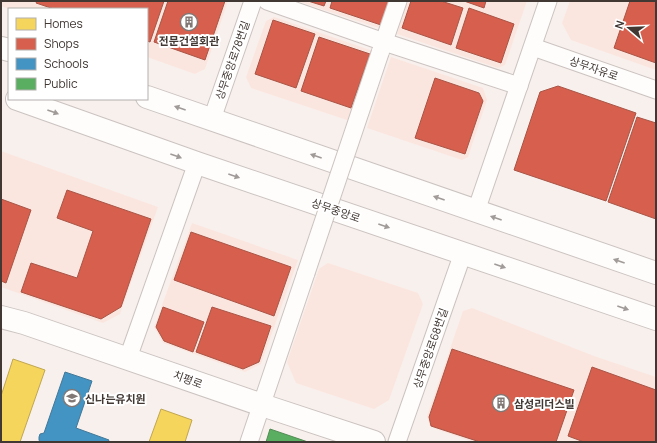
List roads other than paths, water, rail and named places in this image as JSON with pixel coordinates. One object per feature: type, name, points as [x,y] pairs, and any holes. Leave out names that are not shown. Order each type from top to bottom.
[{"type":"street","name":"상무중앙로78번길","points":[[212,119],[253,1]]},
{"type":"street","points":[[267,1],[382,47],[519,86]]},
{"type":"street","points":[[249,442],[398,1]]},
{"type":"street","points":[[476,211],[548,1]]},
{"type":"street","name":"상무자유로","points":[[533,47],[656,90]]},
{"type":"street","points":[[148,97],[656,273]]},
{"type":"street","name":"상무중앙로","points":[[19,100],[197,164],[656,319]]},
{"type":"street","points":[[128,358],[197,164]]},
{"type":"street","name":"상무중앙로68번길","points":[[397,442],[463,253]]},
{"type":"street","name":"치평로","points":[[1,317],[24,323],[374,442]]},
{"type":"place","name":"전문건설회관","points":[[189,22]]},
{"type":"place","name":"신나는유치원","points":[[72,398]]},
{"type":"place","name":"삼성리더스빌","points":[[501,403]]}]
